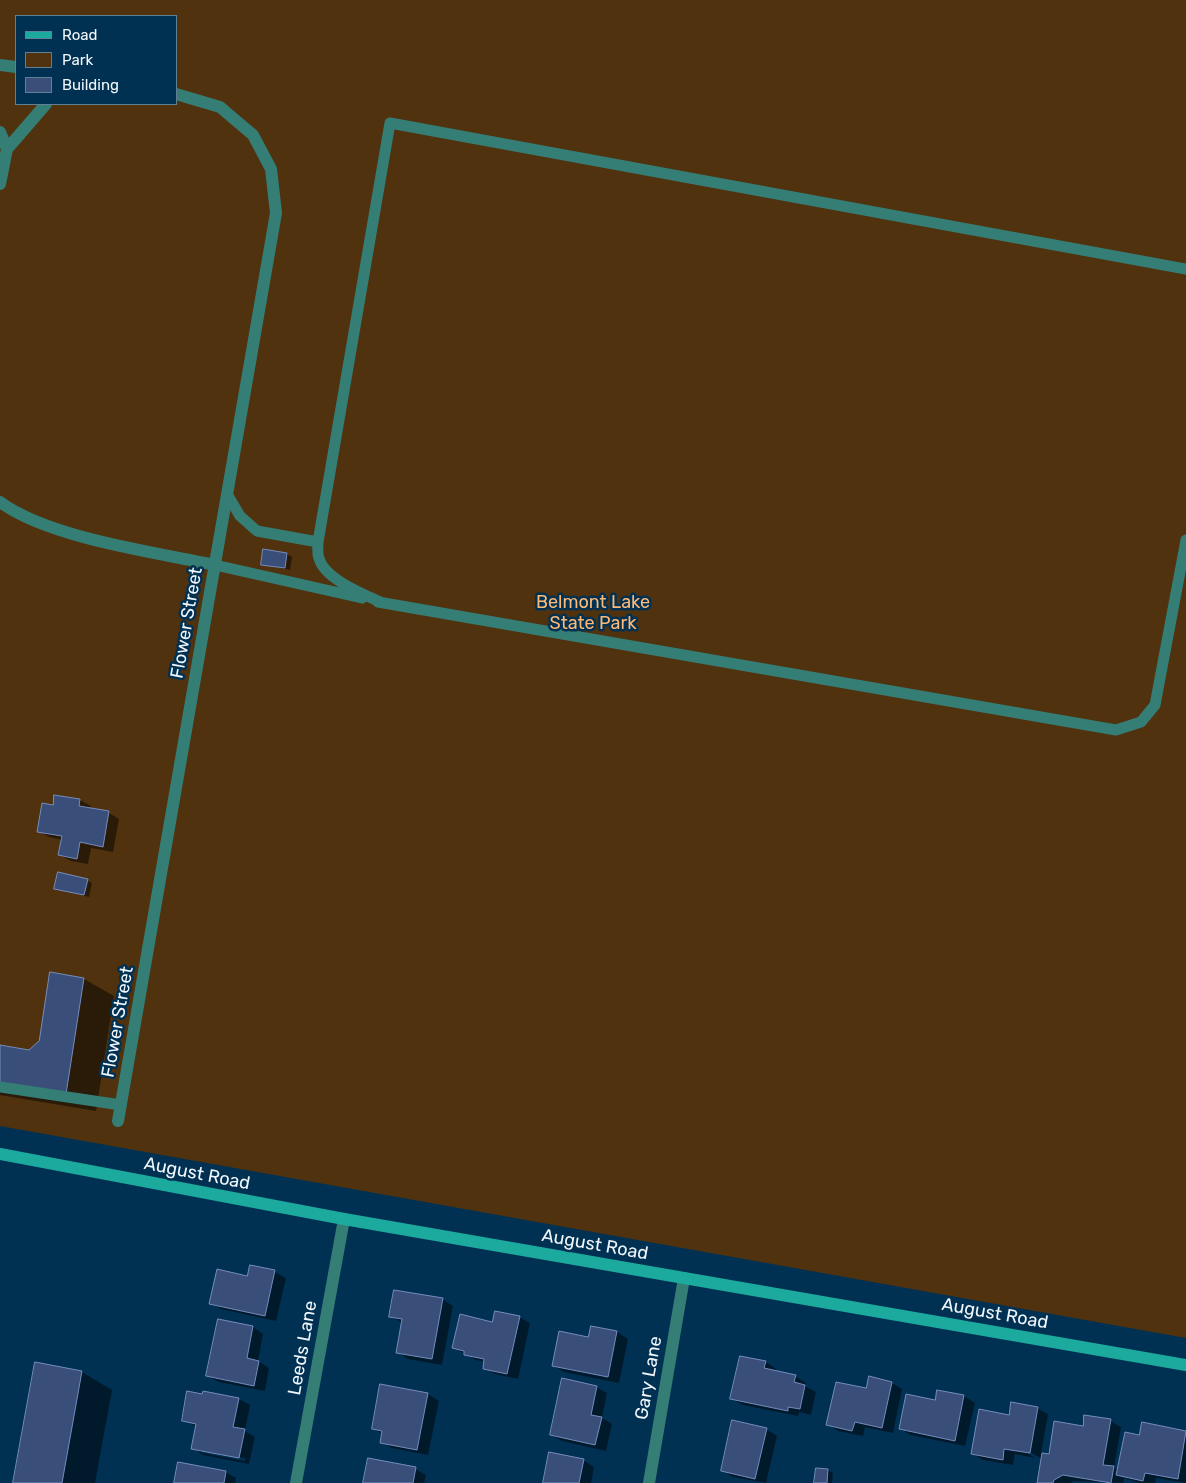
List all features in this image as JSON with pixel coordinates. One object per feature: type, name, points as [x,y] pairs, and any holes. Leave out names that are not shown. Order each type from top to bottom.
[{"type":"street","points":[[0,65],[15,67]]},
{"type":"street","name":"Flower Street","points":[[118,1121],[276,213],[271,169],[253,134],[220,107],[178,95]]},
{"type":"street","points":[[6,149],[45,105]]},
{"type":"street","points":[[0,132],[6,149],[0,184]]},
{"type":"street","points":[[0,502],[24,516],[68,532],[215,565]]},
{"type":"street","name":"August Road","points":[[0,1154],[344,1219],[1186,1365]]},
{"type":"street","name":"Leeds Lane","points":[[296,1483],[344,1219]]},
{"type":"street","name":"Gary Lane","points":[[649,1483],[684,1278]]},
{"type":"lane","points":[[383,603],[355,590],[328,573],[319,559],[318,542],[390,123],[1186,269]]},
{"type":"lane","points":[[227,494],[240,516],[257,531],[318,542]]},
{"type":"lane","points":[[215,565],[383,603],[1116,730],[1141,722],[1155,706],[1186,540]]},
{"type":"lane","points":[[0,1088],[121,1105]]},
{"type":"green space","name":"Belmont Lake State Park","points":[[0,0],[1186,0],[1186,1338],[0,1126]]},
{"type":"building","points":[[263,549],[287,553],[285,568],[261,565]]},
{"type":"building","points":[[54,795],[80,799],[79,806],[109,811],[103,847],[80,842],[77,859],[58,855],[62,836],[37,832],[42,803],[53,805]]},
{"type":"building","points":[[58,872],[88,879],[84,895],[54,889]]},
{"type":"building","points":[[50,972],[84,978],[66,1094],[0,1083],[0,1045],[29,1050],[39,1041]]},
{"type":"building","points":[[250,1265],[275,1270],[265,1316],[209,1304],[217,1269],[247,1276]]},
{"type":"building","points":[[394,1290],[443,1298],[432,1359],[396,1353],[402,1319],[389,1317]]},
{"type":"building","points":[[495,1311],[520,1316],[507,1374],[483,1369],[484,1359],[464,1355],[464,1351],[452,1348],[460,1314],[492,1322]]},
{"type":"building","points":[[218,1319],[253,1326],[247,1358],[259,1361],[254,1386],[206,1376]]},
{"type":"building","points":[[591,1326],[617,1331],[608,1377],[552,1366],[559,1331],[588,1337]]},
{"type":"building","points":[[740,1356],[766,1361],[764,1368],[796,1375],[794,1382],[805,1385],[800,1409],[788,1407],[788,1411],[730,1399]]},
{"type":"building","points":[[35,1362],[82,1371],[62,1483],[13,1483]]},
{"type":"building","points":[[869,1376],[892,1382],[882,1428],[855,1422],[852,1431],[826,1425],[836,1382],[866,1388]]},
{"type":"building","points":[[562,1378],[597,1386],[591,1415],[602,1417],[595,1445],[550,1435]]},
{"type":"building","points":[[380,1384],[428,1393],[417,1450],[380,1443],[382,1431],[372,1429]]},
{"type":"building","points":[[937,1390],[964,1395],[955,1441],[899,1429],[906,1394],[935,1400]]},
{"type":"building","points":[[187,1391],[202,1394],[203,1391],[239,1398],[233,1427],[245,1429],[239,1458],[191,1449],[196,1424],[182,1421]]},
{"type":"building","points":[[1011,1402],[1038,1407],[1030,1453],[1004,1449],[1003,1460],[971,1454],[979,1409],[1009,1415]]},
{"type":"building","points":[[1084,1415],[1111,1419],[1103,1465],[1114,1466],[1111,1483],[1063,1475],[1054,1480],[1053,1483],[1037,1483],[1042,1453],[1049,1454],[1054,1421],[1083,1426]]},
{"type":"building","points":[[732,1420],[767,1428],[755,1479],[721,1471]]},
{"type":"building","points":[[1142,1422],[1186,1431],[1178,1479],[1145,1473],[1143,1481],[1116,1475],[1125,1432],[1139,1435]]},
{"type":"building","points":[[549,1452],[584,1459],[579,1483],[543,1483]]},
{"type":"building","points":[[368,1458],[416,1467],[413,1483],[363,1483]]},
{"type":"building","points":[[178,1462],[226,1471],[224,1483],[174,1483]]},
{"type":"building","points":[[816,1468],[828,1469],[827,1483],[814,1483]]}]
